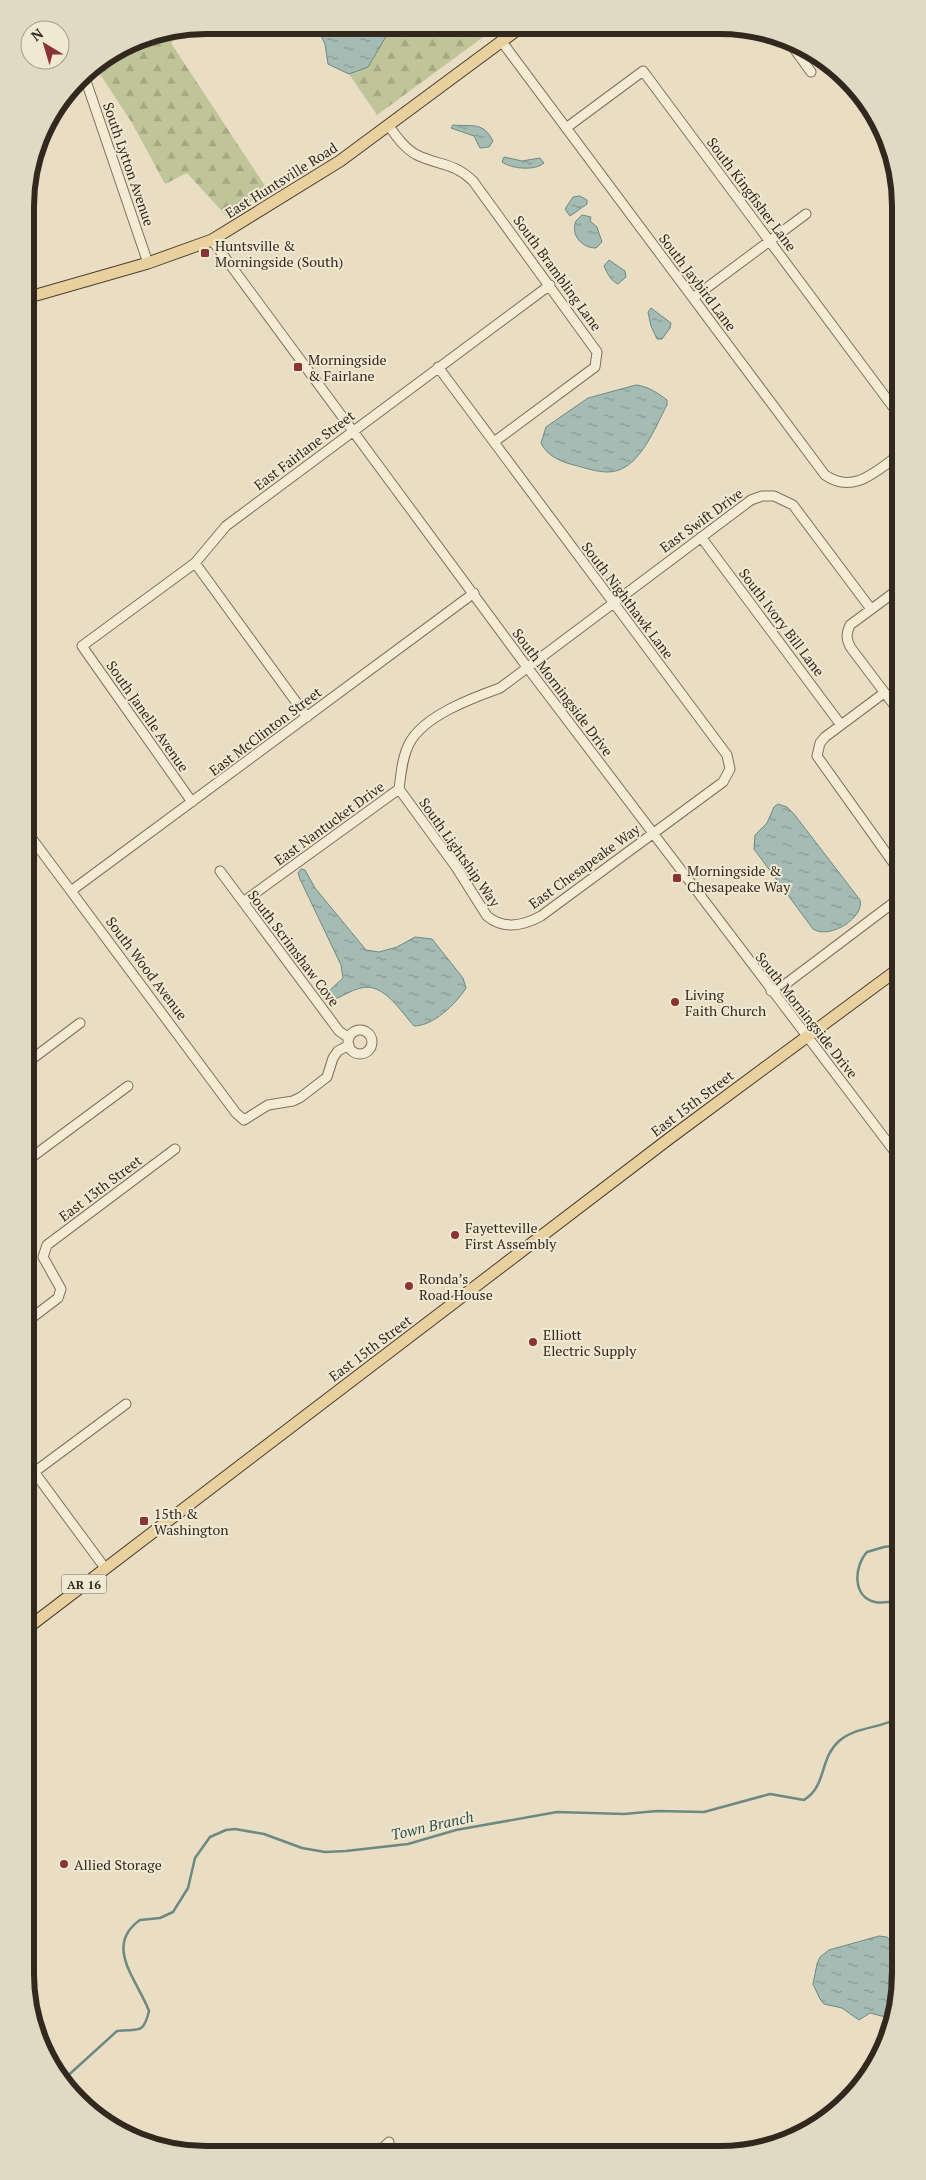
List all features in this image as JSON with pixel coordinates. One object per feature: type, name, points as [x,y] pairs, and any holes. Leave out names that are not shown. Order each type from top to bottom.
[{"type":"main road","name":"East Huntsville Road","points":[[34,294],[148,263],[212,240],[340,161],[512,34]]},
{"type":"main road","name":"East 15th Street","points":[[34,1623],[806,1036],[892,974]]},
{"type":"street","name":"South Jaybird Lane","points":[[502,42],[825,474],[837,482],[856,482],[869,477],[892,460]]},
{"type":"street","points":[[796,51],[811,72]]},
{"type":"street","name":"South Kingfisher Lane","points":[[566,128],[643,71],[892,405]]},
{"type":"street","name":"South Lytton Avenue","points":[[86,82],[148,263]]},
{"type":"street","name":"South Brambling Lane","points":[[389,126],[399,140],[416,154],[461,169],[474,181],[594,344],[597,352],[598,360],[587,374],[494,442]]},
{"type":"street","points":[[693,298],[806,214]]},
{"type":"street","name":"South Morningside Drive","points":[[212,240],[652,834],[892,1148]]},
{"type":"street","name":"East Fairlane Street","points":[[82,646],[195,563],[226,526],[550,285]]},
{"type":"street","name":"South Nighthawk Lane","points":[[438,367],[730,762],[728,776],[722,782],[652,834]]},
{"type":"street","name":"East Swift Drive","points":[[527,667],[751,500],[768,495],[784,499],[797,509],[871,609]]},
{"type":"street","name":"South Ivory Bill Lane","points":[[701,537],[842,725]]},
{"type":"street","points":[[195,563],[306,717]]},
{"type":"street","name":"East McClinton Street","points":[[71,891],[474,593]]},
{"type":"street","points":[[892,593],[850,625],[847,640],[892,703]]},
{"type":"street","name":"South Janelle Avenue","points":[[82,646],[192,802]]},
{"type":"street","name":"East Nantucket Drive","points":[[243,902],[399,789],[406,750],[420,731],[448,709],[500,688],[527,667]]},
{"type":"street","points":[[884,693],[820,743],[817,756],[892,861]]},
{"type":"street","name":"South Lightship Way","points":[[399,789],[456,867],[487,916],[494,922],[511,926],[533,921]]},
{"type":"street","name":"East Chesapeake Way","points":[[533,921],[652,834]]},
{"type":"street","name":"South Wood Avenue","points":[[34,841],[236,1113],[244,1120],[268,1105],[293,1101],[327,1077],[333,1058],[349,1042]]},
{"type":"street","name":"South Scrimshaw Cove","points":[[220,871],[349,1042]]},
{"type":"street","points":[[771,991],[783,986],[892,904]]},
{"type":"street","points":[[34,1058],[80,1024]]},
{"type":"street","points":[[34,1156],[128,1086]]},
{"type":"street","name":"East 13th Street","points":[[34,1316],[58,1298],[61,1289],[43,1257],[47,1245],[175,1149]]},
{"type":"street","points":[[34,1469],[126,1404]]},
{"type":"street","points":[[34,1475],[106,1568]]},
{"type":"street","points":[[385,2146],[389,2142]]},
{"type":"green space","points":[[320,34],[487,34],[377,115],[349,74],[328,64],[325,44]]},
{"type":"green space","points":[[184,35],[171,43],[267,189],[229,219],[187,173],[165,184],[132,123],[98,71],[140,47]]},
{"type":"water","points":[[320,34],[387,34],[368,67],[349,74],[328,64],[325,44]]},
{"type":"water","points":[[453,125],[481,128],[485,130],[493,141],[489,147],[480,148],[474,136],[451,128]]},
{"type":"water","points":[[504,157],[522,161],[540,158],[544,163],[535,167],[517,168],[502,162]]},
{"type":"water","points":[[580,196],[587,200],[587,204],[570,216],[565,209],[573,197]]},
{"type":"water","points":[[582,215],[591,217],[590,221],[597,227],[602,242],[596,248],[586,246],[576,236],[576,221]]},
{"type":"water","points":[[609,260],[625,271],[626,277],[618,284],[611,279],[604,266]]},
{"type":"water","points":[[651,308],[671,323],[670,328],[662,339],[657,339],[651,326],[648,312]]},
{"type":"water","points":[[636,385],[648,388],[660,395],[667,400],[667,405],[645,447],[629,465],[619,470],[608,472],[595,471],[559,460],[543,447],[541,443],[546,427],[588,398]]},
{"type":"water","points":[[778,804],[787,807],[794,814],[860,900],[860,907],[857,913],[845,925],[828,932],[820,932],[813,929],[754,849],[755,835],[767,823],[774,807]]},
{"type":"water","points":[[301,869],[305,870],[315,888],[366,950],[379,952],[397,947],[415,937],[432,939],[463,978],[466,988],[462,994],[436,1018],[414,1026],[398,1006],[377,989],[361,988],[332,1000],[327,997],[328,992],[343,978],[341,965],[300,879],[298,873]]},
{"type":"water","points":[[879,1936],[887,1937],[892,1942],[892,1961],[889,1973],[891,1992],[886,2017],[870,2013],[859,2020],[842,2008],[824,2004],[813,1984],[820,1957],[829,1950]]},
{"type":"waterway","name":"Town Branch","points":[[892,1546],[867,1552],[858,1573],[859,1588],[862,1594],[878,1603],[892,1602]]},
{"type":"waterway","name":"Town Branch","points":[[67,2076],[117,2031],[142,2028],[149,2011],[126,1964],[124,1941],[129,1930],[140,1920],[160,1918],[173,1912],[188,1888],[195,1858],[210,1837],[226,1830],[235,1829],[264,1834],[302,1848],[325,1852],[346,1851],[408,1844],[456,1830],[557,1812],[624,1814],[657,1811],[704,1812],[770,1794],[804,1800],[816,1787],[828,1756],[839,1741],[861,1730],[892,1721]]},
{"type":"place","name":"Huntsville & Morningside (South)","points":[[205,253]]},
{"type":"place","name":"Morningside & Fairlane","points":[[298,367]]},
{"type":"place","name":"Morningside & Chesapeake Way","points":[[677,878]]},
{"type":"place","name":"Living Faith Church","points":[[675,1002]]},
{"type":"place","name":"Fayetteville First Assembly","points":[[455,1235]]},
{"type":"place","name":"Ronda’s Road House","points":[[409,1286]]},
{"type":"place","name":"Elliott Electric Supply","points":[[533,1342]]},
{"type":"place","name":"15th & Washington","points":[[144,1521]]},
{"type":"place","name":"Allied Storage","points":[[64,1864]]}]
